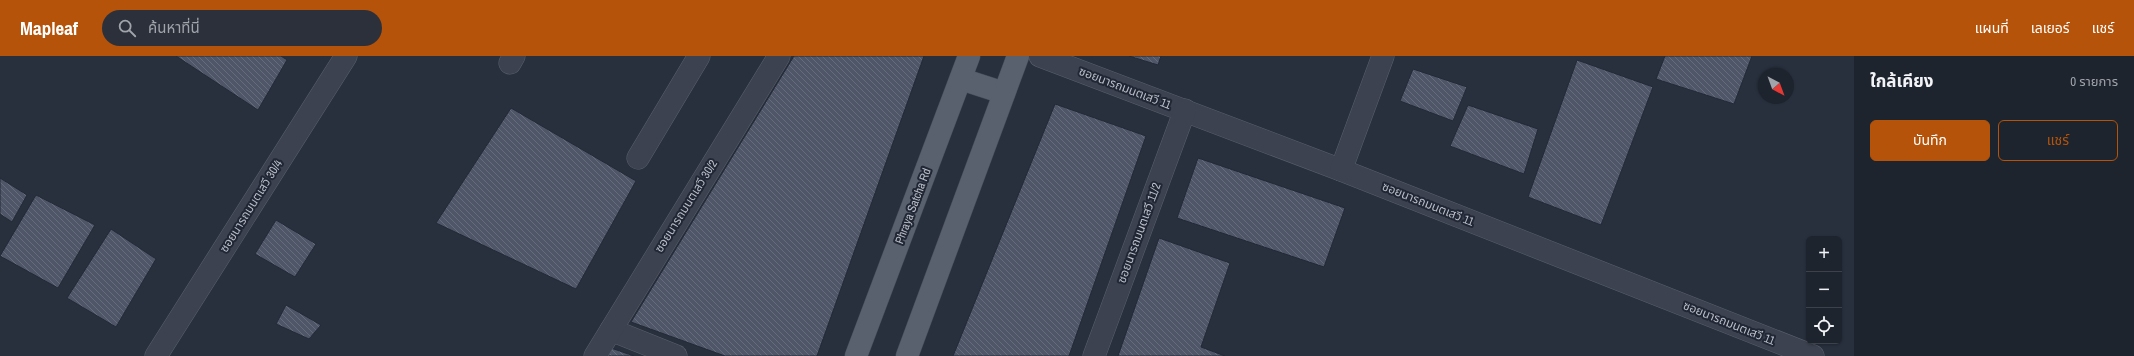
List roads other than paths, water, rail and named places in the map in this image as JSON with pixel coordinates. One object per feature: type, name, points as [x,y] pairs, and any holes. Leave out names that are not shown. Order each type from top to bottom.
[{"type":"main road","name":"Phraya Satcha Rd","points":[[856,356],[969,56]]},
{"type":"main road","points":[[907,356],[1018,56]]},
{"type":"main road","points":[[961,79],[1004,93]]},
{"type":"street","name":"ซอยนารถมนตเสวี 30/4","points":[[156,356],[346,56]]},
{"type":"street","points":[[638,158],[699,56]]},
{"type":"street","name":"ซอยนารถมนตเสวี 30/2","points":[[595,356],[779,56]]},
{"type":"street","name":"ซอยนารถมนตเสวี 11","points":[[1040,56],[1342,170],[1813,356]]},
{"type":"street","points":[[1342,170],[1383,56]]},
{"type":"street","name":"ซอยนารถมนตเสวี 11/2","points":[[1094,356],[1184,110]]},
{"type":"street","points":[[611,330],[676,356]]}]
